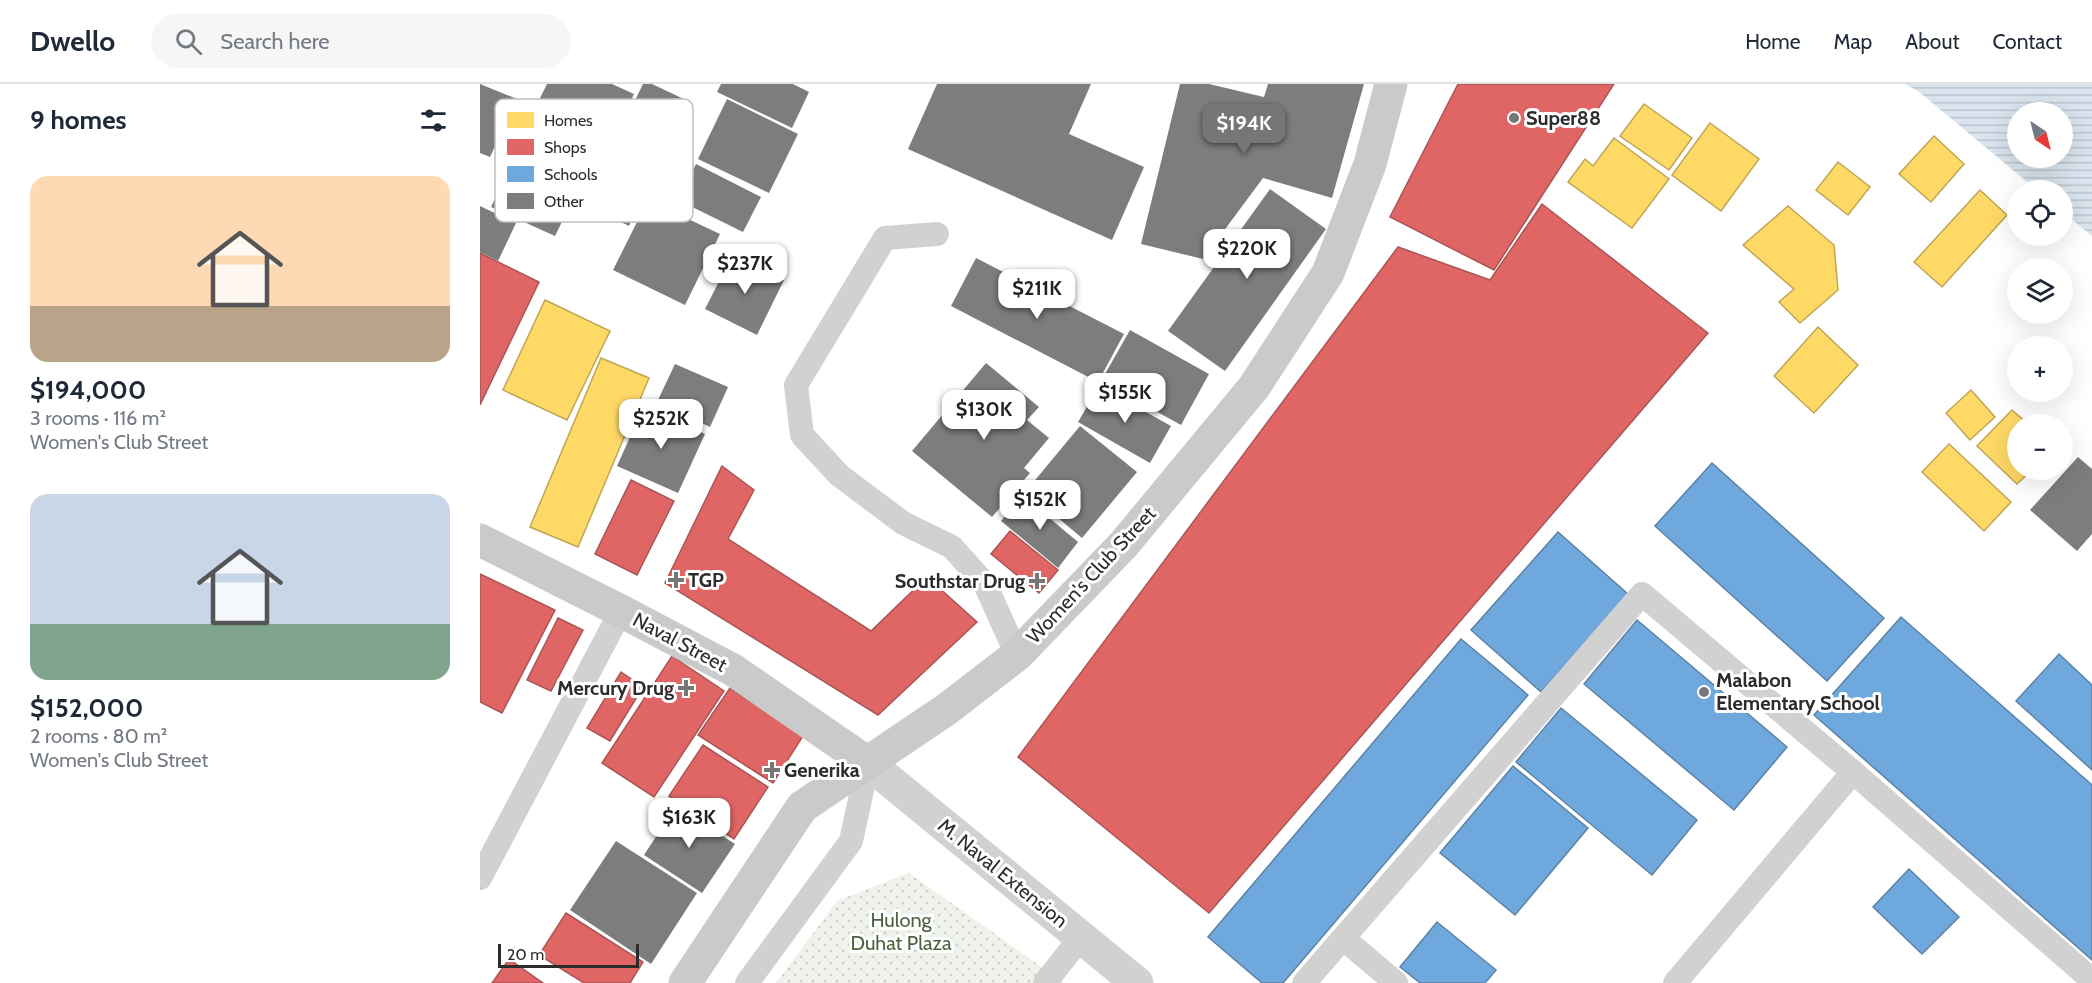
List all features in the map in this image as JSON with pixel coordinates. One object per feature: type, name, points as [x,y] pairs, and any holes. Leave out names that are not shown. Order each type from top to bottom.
[{"type":"street","name":"Women's Club Street","points":[[685,983],[802,807],[947,709],[1017,655],[1124,544],[1254,387],[1328,273],[1370,164],[1391,84]]},
{"type":"street","name":"Naval Street","points":[[480,540],[733,670],[868,763]]},
{"type":"street","name":"M. Naval Extension","points":[[868,763],[1137,983]]},
{"type":"lane","points":[[937,234],[885,237],[796,386],[802,435],[839,475],[903,523],[951,547],[985,584],[1017,655]]},
{"type":"lane","points":[[1304,983],[1642,594],[1853,772],[2092,980]]},
{"type":"lane","points":[[480,878],[621,611]]},
{"type":"lane","points":[[747,983],[851,841],[868,763]]},
{"type":"lane","points":[[1675,983],[1853,772]]},
{"type":"lane","points":[[1045,983],[1081,937]]},
{"type":"lane","points":[[1344,939],[1395,983]]},
{"type":"green space","name":"Hulong Duhat Plaza","points":[[909,873],[1064,983],[776,983],[837,901]]},
{"type":"shaded area","points":[[1905,84],[2092,84],[2092,236],[2073,220],[2073,180],[2025,180],[2011,168],[2073,168],[2073,102],[2007,102],[2007,165],[1918,91]]},
{"type":"building: Homes","points":[[1644,104],[1692,138],[1669,170],[1620,136]]},
{"type":"building: Homes","points":[[1710,123],[1759,159],[1721,211],[1672,175]]},
{"type":"building: Homes","points":[[1934,136],[1964,164],[1931,202],[1899,174]]},
{"type":"building: Homes","points":[[1614,138],[1669,179],[1632,228],[1568,182],[1585,159],[1593,166]]},
{"type":"building: Homes","points":[[1838,162],[1870,187],[1848,215],[1816,190]]},
{"type":"building: Homes","points":[[1980,190],[2007,215],[1942,287],[1914,262]]},
{"type":"building: Homes","points":[[1788,206],[1834,245],[1838,290],[1800,323],[1779,302],[1794,289],[1743,245]]},
{"type":"building: Homes","points":[[545,300],[610,331],[567,420],[503,390]]},
{"type":"building: Homes","points":[[1818,327],[1858,365],[1814,413],[1774,376]]},
{"type":"building: Homes","points":[[601,358],[649,378],[578,547],[530,527]]},
{"type":"building: Homes","points":[[1971,390],[1995,417],[1970,440],[1946,413]]},
{"type":"building: Homes","points":[[2007,415],[2007,474],[1977,446]]},
{"type":"building: Homes","points":[[1949,444],[2011,502],[1984,531],[1922,472]]},
{"type":"building: Shops","points":[[1458,84],[1614,84],[1494,270],[1390,217]]},
{"type":"building: Shops","points":[[1542,204],[1708,333],[1209,913],[1018,757],[1398,247],[1490,280]]},
{"type":"building: Shops","points":[[480,253],[539,282],[480,405]]},
{"type":"building: Shops","points":[[722,466],[754,490],[728,539],[871,631],[927,577],[977,622],[878,715],[665,583]]},
{"type":"building: Shops","points":[[631,480],[674,501],[637,575],[595,554]]},
{"type":"building: Shops","points":[[1010,531],[1058,570],[1039,593],[991,554]]},
{"type":"building: Shops","points":[[480,574],[555,610],[502,713],[480,702]]},
{"type":"building: Shops","points":[[558,618],[583,630],[551,691],[527,680]]},
{"type":"building: Shops","points":[[672,656],[724,691],[654,797],[602,763]]},
{"type":"building: Shops","points":[[621,672],[643,687],[610,741],[587,728]]},
{"type":"building: Shops","points":[[730,688],[803,736],[773,783],[698,735]]},
{"type":"building: Shops","points":[[703,745],[768,787],[734,839],[669,796]]},
{"type":"building: Shops","points":[[566,913],[643,962],[630,983],[584,983],[539,955]]},
{"type":"building: Shops","points":[[509,959],[543,983],[492,983]]},
{"type":"building: Schools","points":[[1712,463],[1884,618],[1827,681],[1655,526]]},
{"type":"building: Schools","points":[[1558,532],[1628,594],[1541,692],[1471,630]]},
{"type":"building: Schools","points":[[1901,617],[2092,785],[2092,960],[1814,715]]},
{"type":"building: Schools","points":[[1637,620],[1787,747],[1734,810],[1584,684]]},
{"type":"building: Schools","points":[[1461,639],[1528,695],[1283,983],[1262,983],[1208,937]]},
{"type":"building: Schools","points":[[2059,654],[2092,685],[2092,770],[2016,701]]},
{"type":"building: Schools","points":[[1561,708],[1697,820],[1652,875],[1516,762]]},
{"type":"building: Schools","points":[[1513,766],[1588,828],[1515,915],[1440,853]]},
{"type":"building: Schools","points":[[1909,869],[1959,917],[1922,954],[1873,907]]},
{"type":"building: Schools","points":[[1437,922],[1496,970],[1485,983],[1420,983],[1400,967]]},
{"type":"building: Other","points":[[480,84],[517,99],[495,99],[495,146],[490,157],[480,153]]},
{"type":"building: Other","points":[[547,84],[612,84],[634,94],[632,99],[540,99]]},
{"type":"building: Other","points":[[643,84],[652,84],[684,99],[636,99]]},
{"type":"building: Other","points":[[721,84],[793,84],[809,92],[792,128],[717,92]]},
{"type":"building: Other","points":[[937,84],[1091,84],[1069,134],[1144,167],[1112,240],[908,149]]},
{"type":"building: Other","points":[[1180,84],[1209,84],[1264,97],[1268,84],[1364,84],[1332,198],[1263,178],[1203,259],[1141,244]]},
{"type":"building: Other","points":[[727,99],[798,134],[769,193],[698,159]]},
{"type":"building: Other","points":[[696,164],[761,197],[743,232],[693,207],[693,170]]},
{"type":"building: Other","points":[[1270,189],[1326,229],[1225,371],[1168,331]]},
{"type":"building: Other","points":[[480,206],[495,213],[495,222],[516,223],[498,261],[480,252]]},
{"type":"building: Other","points":[[693,221],[720,234],[685,305],[613,270],[637,222]]},
{"type":"building: Other","points":[[524,222],[562,222],[555,236]]},
{"type":"building: Other","points":[[733,254],[784,280],[757,335],[705,309]]},
{"type":"building: Other","points":[[976,258],[1124,334],[1098,382],[951,306]]},
{"type":"building: Other","points":[[1130,330],[1209,374],[1181,425],[1101,381]]},
{"type":"building: Other","points":[[986,363],[1039,407],[1027,420],[1049,438],[1024,468],[1030,473],[992,517],[912,451]]},
{"type":"building: Other","points":[[675,364],[728,387],[710,427],[657,402]]},
{"type":"building: Other","points":[[1099,386],[1171,426],[1150,463],[1078,422]]},
{"type":"building: Other","points":[[644,406],[705,434],[678,493],[617,466]]},
{"type":"building: Other","points":[[1080,426],[1137,472],[1082,538],[1026,491]]},
{"type":"building: Other","points":[[2078,457],[2092,469],[2092,534],[2077,551],[2030,510],[2057,480],[2073,480],[2073,463]]},
{"type":"building: Other","points":[[1022,495],[1078,542],[1058,568],[1001,521]]},
{"type":"building: Other","points":[[676,806],[735,844],[702,893],[644,855]]},
{"type":"building: Other","points":[[616,841],[697,893],[651,964],[570,910]]},
{"type":"place","name":"Super88","points":[[1514,118]]},
{"type":"place","name":"TGP","points":[[676,580]]},
{"type":"place","name":"Southstar Drug","points":[[1037,581]]},
{"type":"place","name":"Mercury Drug","points":[[686,688]]},
{"type":"place","name":"Malabon Elementary School","points":[[1704,692]]},
{"type":"place","name":"Generika","points":[[772,770]]}]
